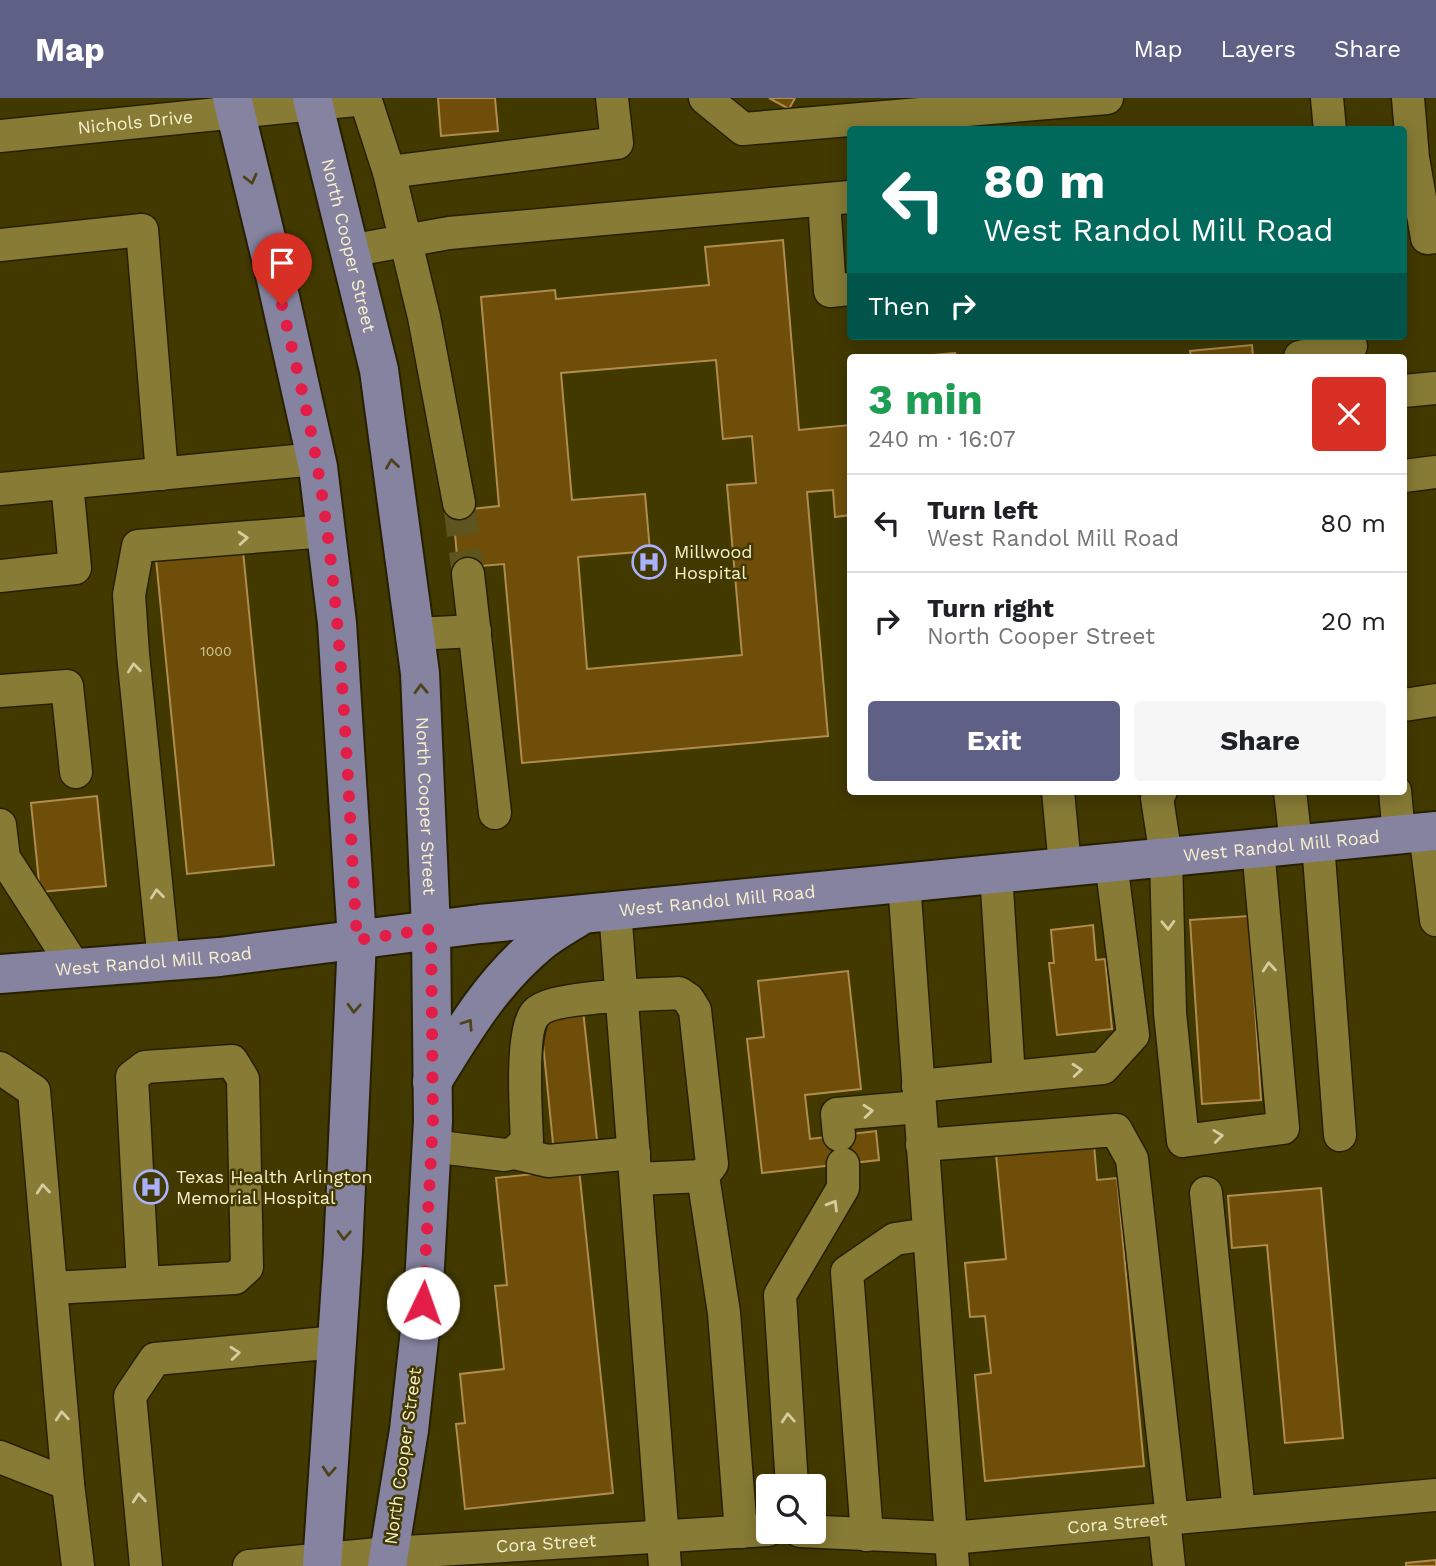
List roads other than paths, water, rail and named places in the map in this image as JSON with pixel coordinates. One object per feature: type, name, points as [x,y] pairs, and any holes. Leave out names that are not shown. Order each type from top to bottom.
[{"type":"main road","name":"North Cooper Street","points":[[312,101],[379,370],[420,673],[431,929],[431,1146],[423,1303],[409,1430],[388,1560]]},
{"type":"main road","points":[[233,105],[276,279],[316,459],[327,531],[337,623],[357,940],[337,1342],[322,1563]]},
{"type":"main road","name":"West Randol Mill Road","points":[[0,974],[284,950],[431,929],[1420,832]]},
{"type":"main road","points":[[432,1082],[468,1021],[504,975],[540,942],[599,912]]},
{"type":"street","points":[[365,98],[389,172],[424,317],[460,503]]},
{"type":"street","name":"Nichols Drive","points":[[0,135],[145,110],[365,98]]},
{"type":"street","points":[[389,172],[617,143],[612,98]]},
{"type":"street","points":[[705,98],[743,129],[1107,98]]},
{"type":"street","points":[[1327,98],[1330,126]]},
{"type":"street","points":[[1408,98],[1427,238],[1436,237]]},
{"type":"street","points":[[349,251],[449,233],[837,199],[830,291],[847,289]]},
{"type":"street","points":[[0,244],[142,230],[162,474]]},
{"type":"street","points":[[1314,354],[1351,346]]},
{"type":"street","points":[[1407,391],[1436,388]]},
{"type":"street","points":[[0,489],[316,459]]},
{"type":"street","points":[[1407,476],[1436,472]]},
{"type":"street","points":[[0,576],[75,568],[66,483]]},
{"type":"street","points":[[164,962],[129,595],[138,546],[327,531]]},
{"type":"street","points":[[468,574],[495,813]]},
{"type":"street","points":[[415,634],[475,631]]},
{"type":"street","points":[[0,691],[67,686],[76,772]]},
{"type":"street","points":[[1407,704],[1436,699]]},
{"type":"street","points":[[1058,795],[1065,866]]},
{"type":"street","points":[[1158,795],[1166,857],[1170,1013],[1183,1140],[1283,1128],[1258,848]]},
{"type":"street","points":[[1291,795],[1307,844],[1340,1135]]},
{"type":"street","points":[[1397,795],[1420,832],[1436,920]]},
{"type":"street","points":[[0,834],[4,858],[75,968]]},
{"type":"street","points":[[791,1474],[780,1295],[843,1188],[837,1114],[1009,1077],[1102,1068],[1133,1035],[1111,862]]},
{"type":"street","points":[[996,873],[1009,1077]]},
{"type":"street","points":[[904,881],[952,1552]]},
{"type":"street","points":[[599,912],[622,997],[665,1551]]},
{"type":"street","points":[[514,1153],[527,1141],[527,1034],[534,1014],[546,1006],[566,1001],[679,993],[688,999],[695,1010],[712,1164],[703,1176],[755,1531]]},
{"type":"street","points":[[52,1288],[144,1283],[236,1278],[247,1267],[243,1079],[232,1061],[145,1067],[132,1077],[144,1283]]},
{"type":"street","points":[[0,1068],[34,1091],[68,1484],[78,1566]]},
{"type":"street","points":[[922,1144],[1116,1130],[1132,1158],[1168,1518],[1169,1566]]},
{"type":"street","points":[[431,1146],[505,1155],[514,1153],[548,1161],[635,1166],[703,1176]]},
{"type":"street","points":[[1206,1193],[1239,1512]]},
{"type":"street","points":[[867,1535],[847,1272],[895,1239],[929,1234]]},
{"type":"street","points":[[146,1566],[130,1396],[155,1359],[337,1342]]},
{"type":"street","points":[[0,1457],[68,1484]]},
{"type":"street","name":"Cora Street","points":[[826,1533],[867,1535],[952,1552],[1168,1518],[1436,1495]]},
{"type":"street","name":"Cora Street","points":[[249,1566],[665,1551],[755,1531]]},
{"type":"tunnel","points":[[459,503],[468,574]]},
{"type":"place","name":"Millwood Hospital","points":[[649,562]]},
{"type":"place","name":"Texas Health Arlington Memorial Hospital","points":[[151,1187]]}]
